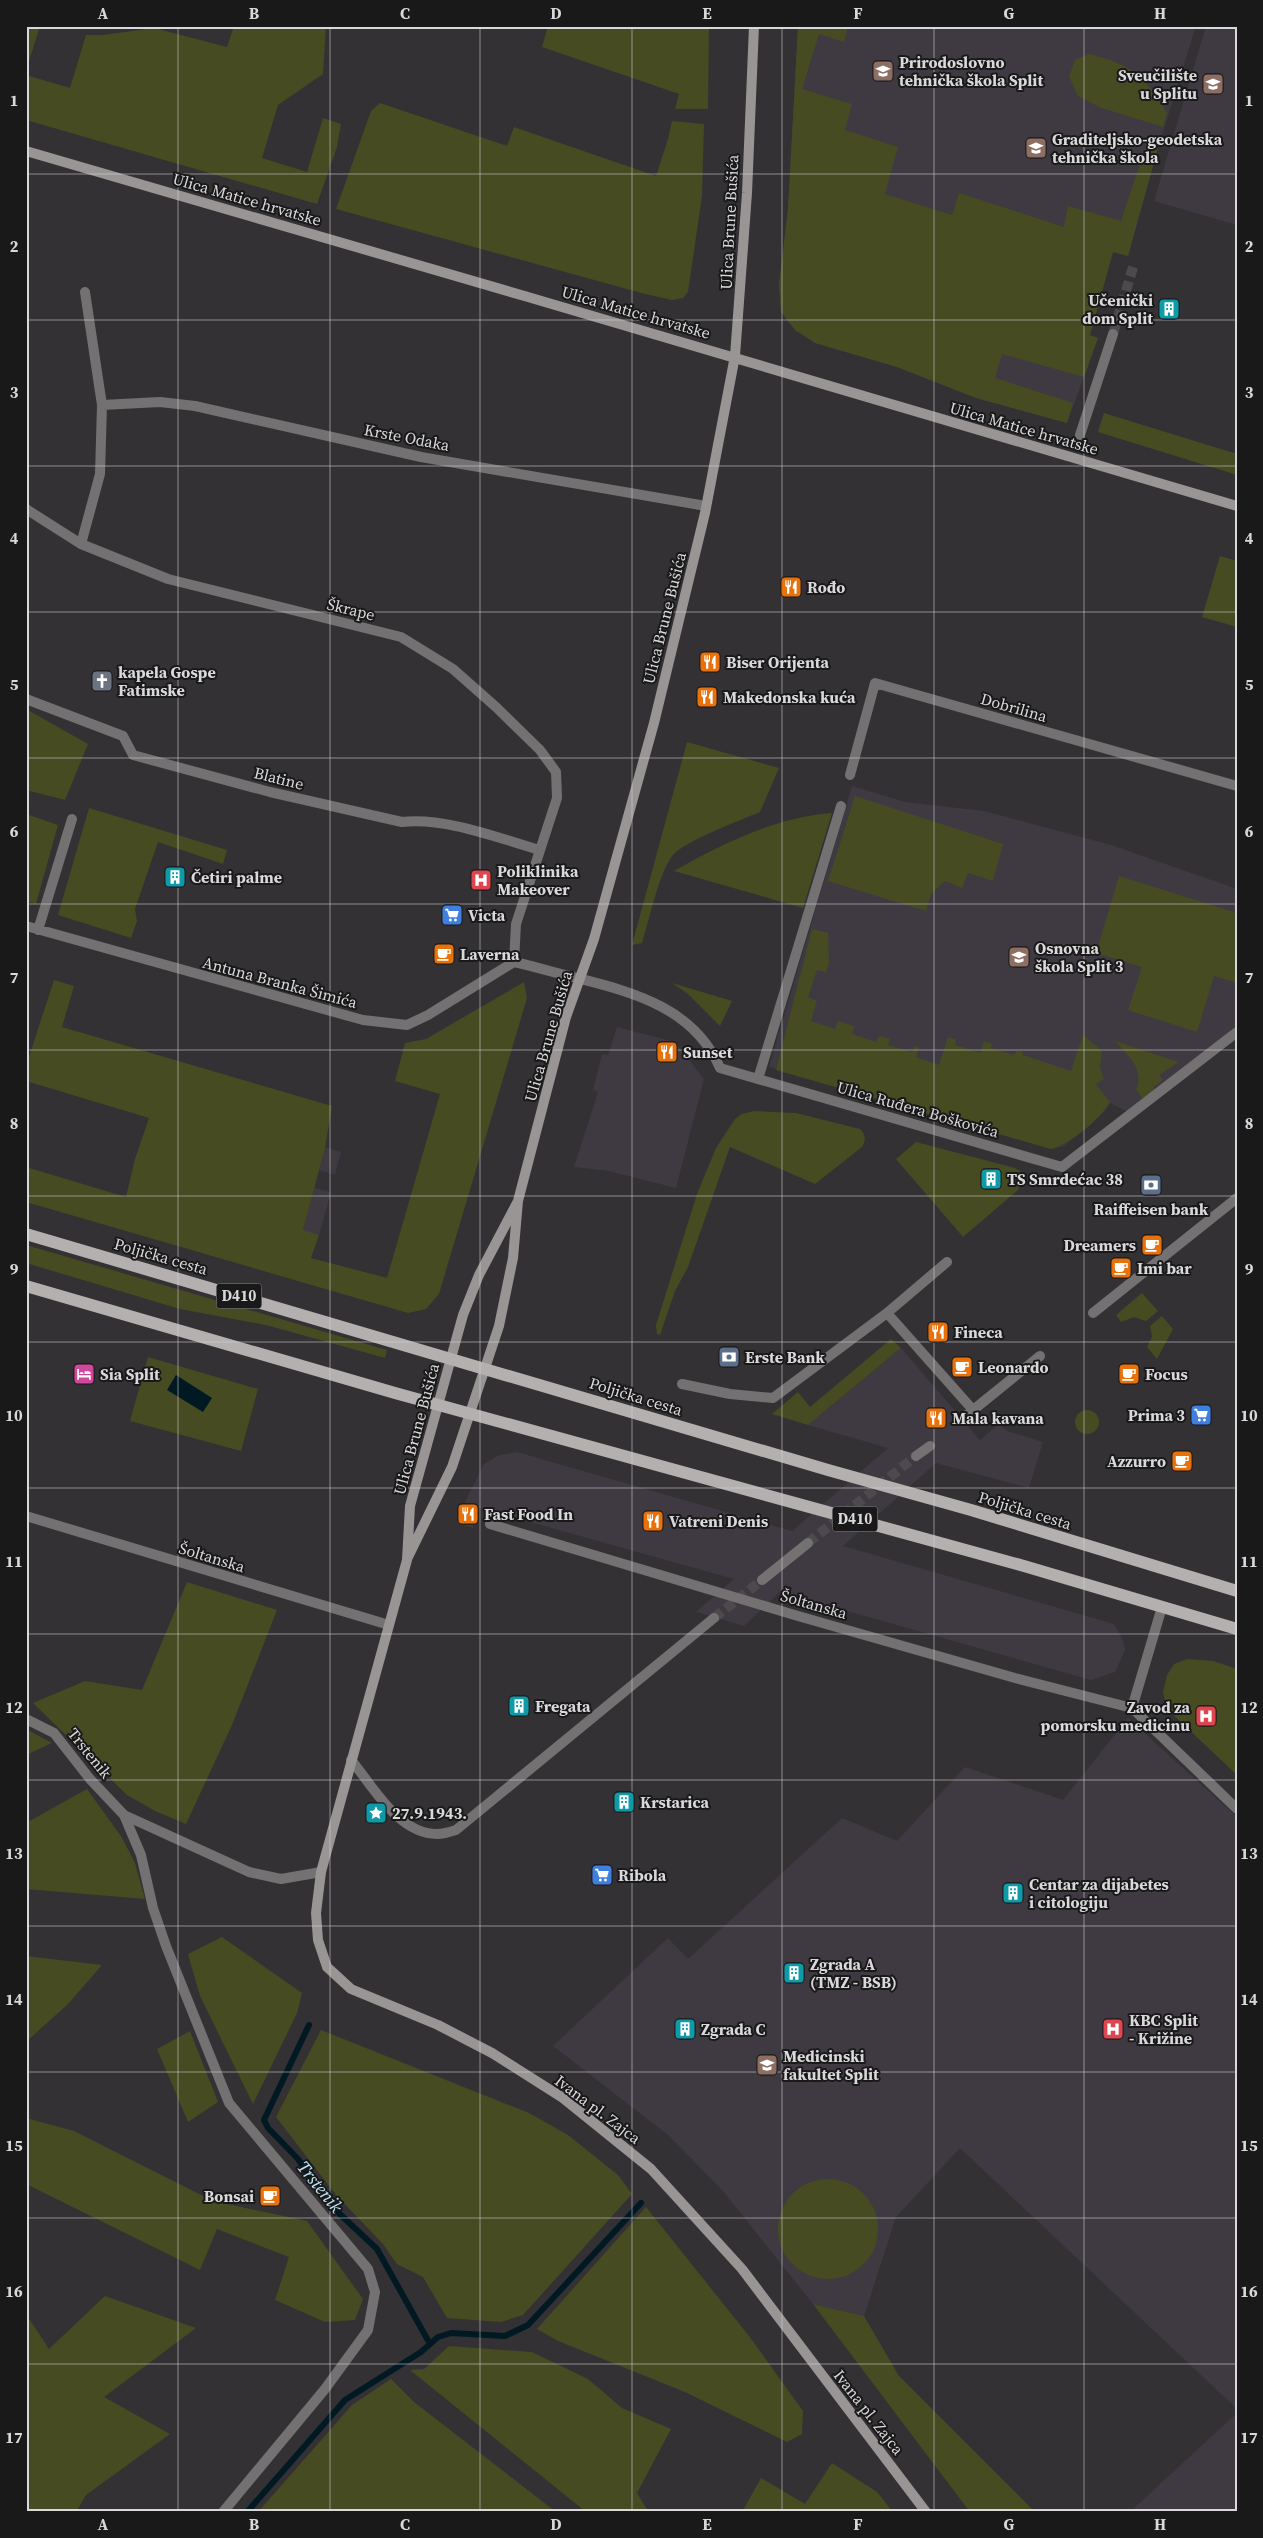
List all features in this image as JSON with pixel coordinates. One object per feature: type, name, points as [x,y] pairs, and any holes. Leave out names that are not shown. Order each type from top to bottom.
[{"type":"main road","name":"Poljička cesta","points":[[26,1234],[818,1467],[972,1510],[1237,1591]]},
{"type":"main road","name":"D410","points":[[26,1286],[438,1404],[1015,1564],[1237,1629]]},
{"type":"street","name":"Ulica Brune Bušića","points":[[351,1760],[407,1560],[452,1467],[486,1368],[506,1294],[518,1201],[566,1016],[594,939],[654,723],[706,506],[735,356],[747,193],[754,26]]},
{"type":"street","name":"Ulica Matice hrvatske","points":[[26,151],[735,356],[940,420],[1041,447],[1237,506]]},
{"type":"street","points":[[81,544],[100,474],[102,405],[86,292]]},
{"type":"street","points":[[1080,435],[1113,334]]},
{"type":"street","name":"Krste Odaka","points":[[102,405],[160,402],[195,406],[421,457],[706,506]]},
{"type":"street","name":"Škrape","points":[[26,509],[81,544],[168,579],[401,637],[453,668],[540,750],[556,772],[557,798],[540,850]]},
{"type":"street","name":"Dobrilina","points":[[850,775],[875,683],[1237,786]]},
{"type":"street","name":"Blatine","points":[[26,698],[56,712],[123,736],[133,755],[280,794],[402,822],[419,820],[438,823],[540,850]]},
{"type":"street","points":[[758,1079],[841,806]]},
{"type":"street","points":[[38,930],[72,819]]},
{"type":"street","points":[[540,850],[516,924],[514,962],[579,979]]},
{"type":"street","name":"Antuna Branka Šimića","points":[[26,926],[354,1018],[391,1024],[407,1024],[428,1015],[514,962]]},
{"type":"street","name":"Ulica Ruđera Boškovića","points":[[579,979],[630,992],[674,1013],[713,1052],[720,1068],[1062,1167],[1237,1032]]},
{"type":"street","points":[[1093,1313],[1237,1198]]},
{"type":"street","name":"Ulica Brune Bušića","points":[[407,1560],[410,1506],[468,1300],[518,1201]]},
{"type":"street","points":[[682,1384],[730,1394],[773,1398],[886,1313],[947,1262]]},
{"type":"street","points":[[886,1313],[974,1410]]},
{"type":"street","points":[[962,1419],[1040,1356]]},
{"type":"street","points":[[916,1456],[930,1446]]},
{"type":"street","name":"Šoltanska","points":[[26,1516],[389,1625]]},
{"type":"street","name":"Šoltanska","points":[[490,1524],[1014,1678],[1132,1708],[1237,1809]]},
{"type":"street","points":[[762,1580],[808,1543]]},
{"type":"street","points":[[1132,1708],[1162,1608]]},
{"type":"street","points":[[351,1760],[405,1823],[423,1832],[437,1834],[456,1830],[714,1618]]},
{"type":"street","name":"Trstenik","points":[[26,1719],[54,1733],[90,1779],[124,1816],[141,1855],[153,1908],[166,1946],[229,2103],[363,2262],[368,2269],[375,2292],[368,2330],[325,2389],[223,2512]]},
{"type":"street","name":"Ivana pl. Zajca","points":[[351,1760],[321,1872],[316,1913],[318,1940],[328,1967],[351,1989],[438,2025],[492,2053],[563,2098],[652,2169],[742,2269],[926,2512]]},
{"type":"street","name":"Trstenik","points":[[124,1816],[249,1872],[281,1880],[321,1872]]},
{"type":"shaded area","points":[[798,26],[1196,26],[1158,148],[1128,256],[1113,252],[1090,335],[1098,338],[1067,423],[976,398],[897,367],[815,343],[795,330],[781,312],[779,285],[788,209]]},
{"type":"shaded area","name":"Sveučilište u Splitu","points":[[1206,26],[1237,26],[1237,225],[1154,201]]},
{"type":"shaded area","name":"Osnovna škola Split 3","points":[[852,786],[905,802],[984,811],[1111,845],[1237,889],[1237,1025],[1202,1056],[1128,1112],[1110,1103],[1105,1111],[1064,1146],[1051,1149],[769,1067]]},
{"type":"shaded area","points":[[617,1027],[675,1042],[704,1079],[676,1188],[609,1171],[574,1167],[598,1092],[593,1090],[602,1054],[608,1055]]},
{"type":"shaded area","points":[[325,1147],[341,1152],[335,1175],[319,1170]]},
{"type":"shaded area","points":[[314,1188],[331,1192],[319,1235],[303,1231]]},
{"type":"shaded area","points":[[901,1348],[980,1440],[999,1424],[1007,1431],[1043,1442],[1029,1488],[936,1463],[843,1546],[1114,1624],[1123,1640],[1125,1650],[1115,1672],[1091,1680],[780,1592],[744,1626],[696,1612],[734,1579],[480,1508],[473,1528],[457,1523],[484,1464],[499,1455],[517,1452],[792,1531],[888,1448],[808,1425]]},
{"type":"shaded area","points":[[1128,1718],[1237,1817],[1237,2409],[960,2148],[896,2217],[864,2316],[813,2304],[723,2191],[668,2135],[553,2046],[668,1938],[688,1959],[842,1818],[897,1841],[965,1767],[1063,1800]]},
{"type":"shaded area","points":[[1237,2413],[1237,2512],[1130,2512],[1160,2484]]},
{"type":"green space","points":[[26,26],[40,26],[26,71]]},
{"type":"green space","points":[[234,26],[326,26],[323,74],[278,105],[262,158],[307,172],[323,118],[341,124],[337,147],[317,204],[26,120],[26,75],[70,88],[86,35],[103,35],[154,28],[227,47]]},
{"type":"green space","points":[[548,26],[709,26],[708,109],[675,109],[679,94],[542,47]]},
{"type":"green space","points":[[798,26],[848,26],[844,42],[819,34],[802,89],[852,104],[845,130],[898,147],[885,194],[952,215],[959,193],[1064,227],[1068,206],[1121,221],[1145,148],[1158,148],[1128,256],[1113,252],[1090,335],[1098,338],[1084,377],[1002,354],[995,378],[1073,403],[1067,423],[976,398],[897,367],[815,343],[795,330],[781,312],[779,285],[788,209]]},
{"type":"green space","points":[[1089,54],[1116,62],[1136,73],[1159,100],[1167,113],[1163,127],[1099,107],[1078,96],[1069,77],[1075,60]]},
{"type":"green space","points":[[380,103],[507,146],[514,127],[656,176],[672,121],[704,124],[702,196],[688,292],[683,298],[672,300],[645,294],[336,209],[371,111]]},
{"type":"green space","points":[[1104,413],[1237,454],[1237,475],[1098,432]]},
{"type":"green space","points":[[1220,556],[1237,561],[1237,627],[1202,617]]},
{"type":"green space","points":[[26,709],[88,744],[65,800],[26,790]]},
{"type":"green space","points":[[687,742],[779,768],[760,812],[701,837],[679,849],[673,855],[663,873],[642,943],[632,945]]},
{"type":"green space","points":[[855,796],[1003,844],[993,881],[968,873],[962,888],[945,881],[931,894],[926,911],[828,881]]},
{"type":"green space","points":[[89,808],[227,850],[223,864],[158,842],[135,909],[137,921],[131,938],[58,915]]},
{"type":"green space","points":[[832,813],[803,908],[674,871],[750,833],[790,820]]},
{"type":"green space","points":[[26,814],[58,825],[36,904],[26,901]]},
{"type":"green space","points":[[1119,876],[1237,913],[1237,983],[1214,976],[1197,1032],[1128,1010],[1142,967],[1096,953]]},
{"type":"green space","points":[[812,929],[828,933],[829,963],[826,972],[817,970],[808,997],[817,1001],[811,1021],[835,1029],[838,1021],[854,1026],[852,1034],[876,1042],[879,1036],[890,1039],[888,1045],[912,1052],[915,1046],[919,1047],[916,1057],[939,1065],[948,1037],[956,1040],[955,1045],[980,1053],[984,1041],[992,1044],[991,1048],[1014,1055],[1017,1050],[1023,1052],[1023,1055],[1071,1071],[1083,1035],[1102,1051],[1100,1068],[1104,1079],[1096,1084],[1110,1102],[1099,1117],[1076,1137],[1051,1149],[776,1070]]},
{"type":"green space","points":[[54,980],[74,986],[62,1027],[332,1106],[325,1148],[303,1230],[319,1235],[311,1258],[387,1278],[440,1094],[395,1081],[405,1043],[426,1039],[524,982],[527,998],[439,1294],[426,1309],[408,1313],[26,1202],[26,1167],[126,1197],[135,1159],[149,1118],[26,1081],[26,1066]]},
{"type":"green space","points":[[672,983],[732,1001],[720,1026],[688,994]]},
{"type":"green space","points":[[1115,1041],[1179,1062],[1159,1075],[1163,1080],[1153,1087],[1155,1091],[1143,1099],[1136,1090],[1138,1082],[1137,1069]]},
{"type":"green space","points":[[754,1111],[796,1113],[860,1129],[865,1138],[864,1142],[862,1147],[815,1184],[730,1147],[688,1267],[675,1291],[660,1335],[657,1334],[656,1325],[697,1194],[716,1148],[735,1119],[742,1114]]},
{"type":"green space","points":[[916,1142],[1015,1168],[1023,1173],[1023,1181],[1018,1190],[963,1237],[896,1159]]},
{"type":"green space","points":[[26,1245],[387,1350],[385,1358],[266,1325],[180,1309],[26,1263]]},
{"type":"green space","points":[[1142,1293],[1158,1311],[1146,1321],[1134,1317],[1121,1322],[1116,1315]]},
{"type":"green space","points":[[1162,1316],[1173,1329],[1157,1359],[1147,1347],[1152,1337],[1150,1326]]},
{"type":"green space","points":[[891,1339],[901,1348],[808,1425],[772,1414],[798,1392],[810,1407]]},
{"type":"green space","points":[[148,1357],[258,1389],[241,1451],[130,1421]]},
{"type":"green space","points":[[1087,1410],[1095,1414],[1099,1422],[1095,1430],[1087,1434],[1079,1430],[1075,1422],[1079,1414]]},
{"type":"green space","points":[[187,1582],[277,1610],[232,1725],[186,1824],[155,1811],[127,1795],[33,1703],[85,1681],[142,1690]]},
{"type":"green space","name":"Zavod za pomorsku medicinu","points":[[1187,1659],[1213,1661],[1237,1669],[1237,1775],[1167,1709],[1163,1692],[1167,1675],[1174,1664]]},
{"type":"green space","points":[[26,1729],[52,1743],[26,1755]]},
{"type":"green space","points":[[87,1789],[121,1836],[135,1863],[145,1899],[26,1889],[26,1823]]},
{"type":"green space","points":[[222,1937],[302,1993],[297,2013],[253,2104],[200,1996],[188,1954]]},
{"type":"green space","points":[[26,1956],[102,1965],[68,2004],[26,2042]]},
{"type":"green space","points":[[321,2030],[529,2113],[568,2135],[618,2175],[632,2194],[523,2315],[501,2322],[447,2318],[423,2277],[397,2264],[383,2244],[336,2195],[276,2117]]},
{"type":"green space","points":[[190,2031],[218,2102],[188,2122],[157,2049]]},
{"type":"green space","points":[[26,2118],[74,2131],[213,2201],[307,2221],[363,2299],[355,2320],[325,2322],[275,2300],[289,2257],[217,2229],[200,2270],[26,2184]]},
{"type":"green space","points":[[828,2179],[847,2182],[864,2193],[875,2210],[878,2229],[875,2248],[864,2265],[847,2276],[828,2279],[809,2276],[792,2265],[781,2248],[778,2229],[781,2210],[792,2193],[809,2182]]},
{"type":"green space","points":[[646,2207],[749,2336],[803,2411],[802,2434],[787,2442],[685,2392],[558,2341],[537,2329]]},
{"type":"green space","points":[[105,2296],[196,2328],[104,2397],[170,2434],[86,2495],[76,2512],[26,2512],[26,2314],[49,2349]]},
{"type":"green space","points":[[813,2304],[864,2316],[899,2376],[1035,2512],[970,2512]]},
{"type":"green space","points":[[449,2346],[532,2352],[588,2379],[622,2408],[671,2429],[637,2493],[648,2511],[586,2512],[410,2370],[424,2369]]},
{"type":"green space","points":[[391,2379],[414,2402],[556,2512],[258,2512],[352,2405]]},
{"type":"green space","points":[[832,2463],[877,2492],[893,2512],[742,2512],[761,2478],[805,2504]]},
{"type":"water","points":[[176,1375],[212,1398],[203,1412],[167,1390]]},
{"type":"waterway","name":"Trstenik","points":[[309,2025],[264,2120],[268,2128],[298,2159],[327,2202],[377,2249],[430,2344]]},
{"type":"waterway","name":"Trstenik","points":[[247,2512],[345,2400],[421,2352],[438,2337],[451,2333],[505,2336],[528,2325],[641,2203]]},
{"type":"tunnel","points":[[1113,334],[1134,264]]},
{"type":"tunnel","points":[[808,1543],[916,1456]]},
{"type":"tunnel","points":[[714,1618],[762,1580]]},
{"type":"place","name":"Prirodoslovno tehnička škola Split","points":[[883,71]]},
{"type":"place","name":"Sveučilište u Splitu","points":[[1213,84]]},
{"type":"place","name":"Graditeljsko-geodetska tehnička škola","points":[[1036,148]]},
{"type":"place","name":"Učenički dom Split","points":[[1169,309]]},
{"type":"place","name":"Rođo","points":[[791,587]]},
{"type":"place","name":"Biser Orijenta","points":[[710,662]]},
{"type":"place","name":"kapela Gospe Fatimske","points":[[102,681]]},
{"type":"place","name":"Makedonska kuća","points":[[707,697]]},
{"type":"place","name":"Četiri palme","points":[[175,877]]},
{"type":"place","name":"Poliklinika Makeover","points":[[481,880]]},
{"type":"place","name":"Victa","points":[[452,915]]},
{"type":"place","name":"Laverna","points":[[444,954]]},
{"type":"place","name":"Osnovna škola Split 3","points":[[1019,957]]},
{"type":"place","name":"Sunset","points":[[667,1052]]},
{"type":"place","name":"TS Smrdećac 38","points":[[991,1179]]},
{"type":"place","name":"Raiffeisen bank","points":[[1151,1185]]},
{"type":"place","name":"Dreamers","points":[[1152,1245]]},
{"type":"place","name":"Imi bar","points":[[1121,1268]]},
{"type":"place","name":"Fineca","points":[[938,1332]]},
{"type":"place","name":"Erste Bank","points":[[729,1357]]},
{"type":"place","name":"Leonardo","points":[[962,1367]]},
{"type":"place","name":"Sia Split","points":[[84,1374]]},
{"type":"place","name":"Focus","points":[[1129,1374]]},
{"type":"place","name":"Prima 3","points":[[1201,1415]]},
{"type":"place","name":"Mala kavana","points":[[936,1418]]},
{"type":"place","name":"Azzurro","points":[[1182,1461]]},
{"type":"place","name":"Fast Food In","points":[[468,1514]]},
{"type":"place","name":"Vatreni Denis","points":[[653,1521]]},
{"type":"place","name":"Fregata","points":[[519,1706]]},
{"type":"place","name":"Zavod za pomorsku medicinu","points":[[1206,1716]]},
{"type":"place","name":"Krstarica","points":[[624,1802]]},
{"type":"place","name":"27.9.1943.","points":[[376,1813]]},
{"type":"place","name":"Ribola","points":[[602,1875]]},
{"type":"place","name":"Centar za dijabetes i citologiju","points":[[1013,1893]]},
{"type":"place","name":"Zgrada A (TMZ - BSB)","points":[[794,1973]]},
{"type":"place","name":"Zgrada C","points":[[685,2029]]},
{"type":"place","name":"KBC Split - Križine","points":[[1113,2029]]},
{"type":"place","name":"Medicinski fakultet Split","points":[[767,2065]]},
{"type":"place","name":"Bonsai","points":[[270,2196]]}]
